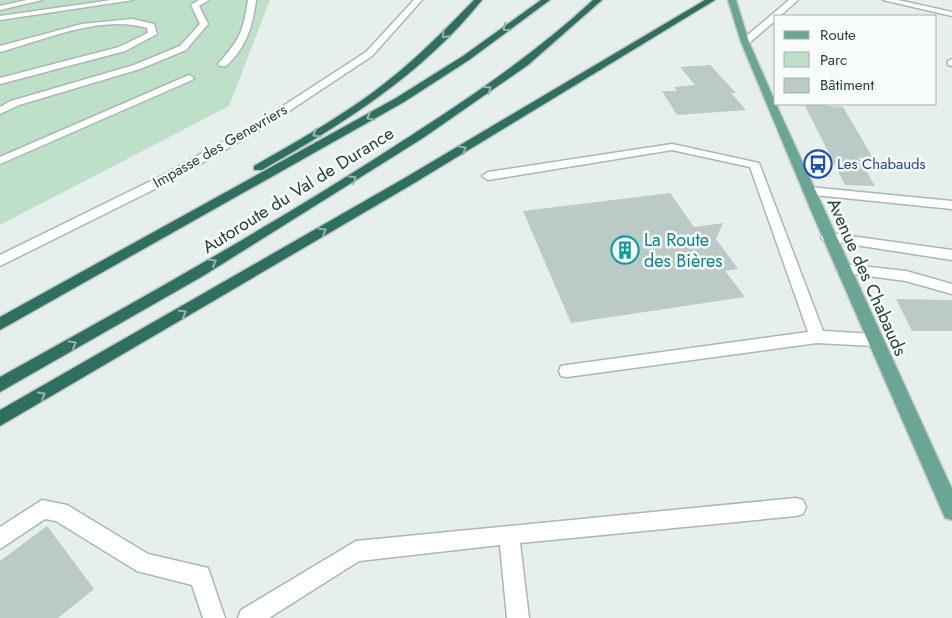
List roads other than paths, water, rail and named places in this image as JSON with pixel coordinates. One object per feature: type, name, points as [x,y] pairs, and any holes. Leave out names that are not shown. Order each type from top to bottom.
[{"type":"highway","points":[[0,319],[326,128],[389,85],[443,38],[478,0]]},
{"type":"highway","name":"Autoroute du Val de Durance","points":[[0,324],[400,100],[466,58],[546,0]]},
{"type":"highway","name":"Autoroute du Val de Durance","points":[[0,386],[137,308],[352,179],[457,111],[497,82],[536,53],[598,0]]},
{"type":"highway","points":[[0,419],[416,177],[711,0]]},
{"type":"main road","name":"Avenue des Chabauds","points":[[732,0],[738,25],[828,237],[952,511]]},
{"type":"street","points":[[0,8],[38,0]]},
{"type":"street","points":[[0,18],[129,0]]},
{"type":"street","points":[[0,111],[16,103],[138,67],[183,48],[204,24],[195,5],[205,0]]},
{"type":"street","points":[[223,64],[233,56],[245,38],[252,0]]},
{"type":"street","name":"Impasse des Genevriers","points":[[0,261],[165,179],[264,123],[369,54],[418,0]]},
{"type":"street","points":[[776,15],[794,0]]},
{"type":"street","points":[[887,0],[952,14]]},
{"type":"street","points":[[745,42],[774,17]]},
{"type":"street","points":[[0,49],[100,24],[129,21],[152,26],[153,34],[122,49],[1,80]]},
{"type":"street","points":[[0,161],[189,78]]},
{"type":"street","points":[[488,176],[672,146],[755,165],[817,337]]},
{"type":"street","points":[[809,191],[952,205]]},
{"type":"street","points":[[828,237],[952,255]]},
{"type":"street","points":[[843,269],[906,276],[952,289]]},
{"type":"street","points":[[567,371],[817,337],[874,340]]},
{"type":"street","points":[[249,618],[356,551],[509,534],[796,507]]},
{"type":"street","points":[[0,539],[42,509],[60,512],[144,564],[200,576],[214,618]]},
{"type":"street","points":[[509,534],[518,618]]},
{"type":"place","name":"Les Chabauds","points":[[818,164]]},
{"type":"place","name":"La Route des Bières","points":[[625,250]]}]
